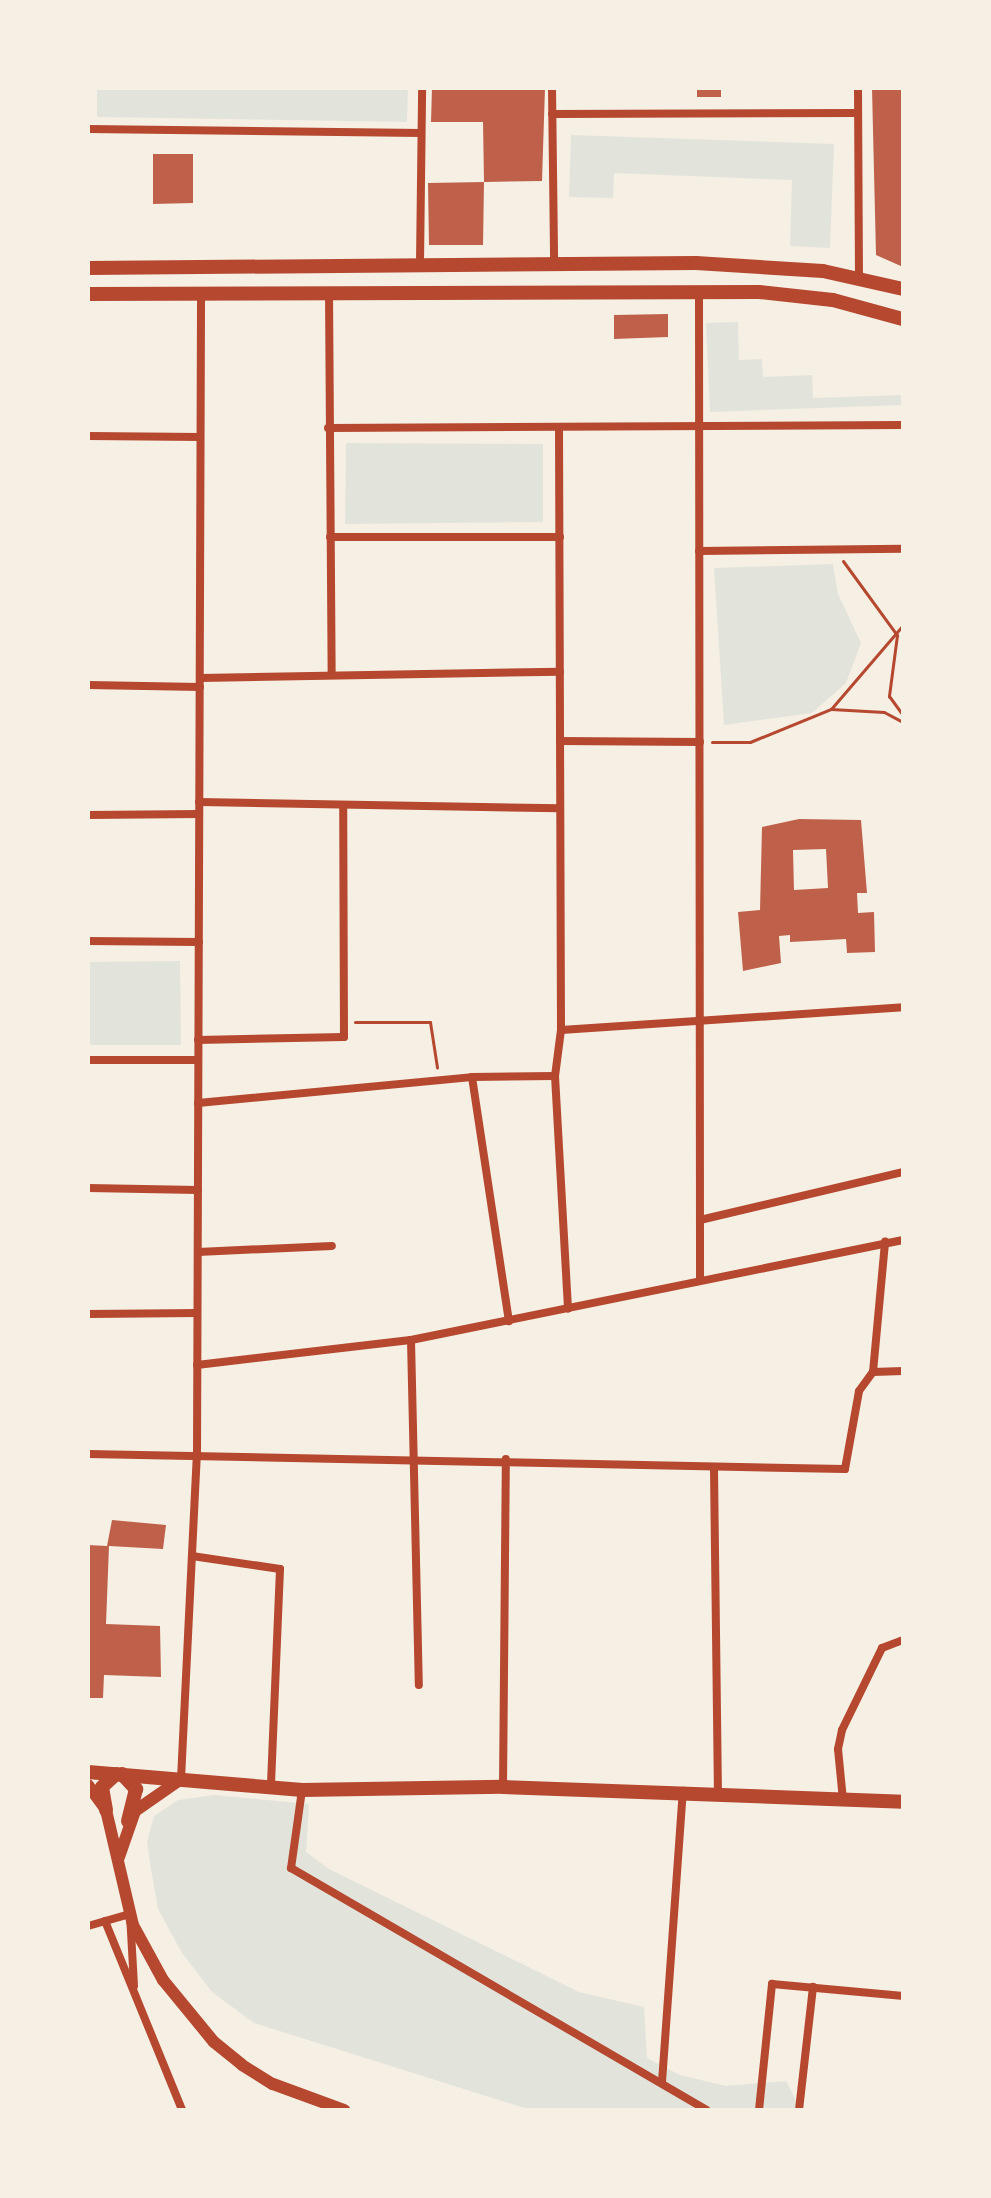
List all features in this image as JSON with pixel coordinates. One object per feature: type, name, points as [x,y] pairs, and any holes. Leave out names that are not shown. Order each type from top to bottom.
[{"type":"main road","points":[[88,268],[420,263],[758,266],[859,279],[903,289]]},
{"type":"main road","points":[[758,266],[759,292]]},
{"type":"main road","points":[[88,294],[759,292],[833,300],[903,319]]},
{"type":"main road","points":[[88,1772],[302,1790],[503,1787],[683,1790],[903,1802]]},
{"type":"main road","points":[[106,1810],[102,1787],[119,1774]]},
{"type":"main road","points":[[119,1774],[136,1787],[128,1821]]},
{"type":"street","points":[[420,263],[422,88]]},
{"type":"street","points":[[552,88],[554,264]]},
{"type":"street","points":[[858,88],[859,279]]},
{"type":"street","points":[[552,114],[858,113]]},
{"type":"street","points":[[88,129],[421,133]]},
{"type":"street","points":[[329,291],[332,675]]},
{"type":"street","points":[[699,291],[700,1278]]},
{"type":"street","points":[[118,1864],[128,1821],[148,1798],[181,1779],[197,1455],[201,292]]},
{"type":"street","points":[[328,428],[903,425]]},
{"type":"street","points":[[559,427],[561,1030],[555,1076],[568,1309]]},
{"type":"street","points":[[88,436],[200,437]]},
{"type":"street","points":[[330,537],[560,537]]},
{"type":"street","points":[[699,551],[903,549]]},
{"type":"street","points":[[88,685],[332,675],[560,672]]},
{"type":"street","points":[[560,741],[700,742]]},
{"type":"street","points":[[199,802],[560,808]]},
{"type":"street","points":[[198,1040],[344,1037],[343,805]]},
{"type":"street","points":[[88,815],[199,814]]},
{"type":"street","points":[[88,941],[199,942]]},
{"type":"street","points":[[561,1030],[700,1024],[903,1007]]},
{"type":"street","points":[[88,1060],[198,1060]]},
{"type":"street","points":[[198,1103],[472,1077],[555,1076]]},
{"type":"street","points":[[472,1077],[509,1321]]},
{"type":"street","points":[[700,1220],[903,1172]]},
{"type":"street","points":[[88,1188],[198,1190]]},
{"type":"street","points":[[197,1365],[411,1340],[568,1309],[700,1278],[903,1240]]},
{"type":"street","points":[[88,1454],[506,1459],[714,1469],[845,1469],[859,1391],[873,1372],[885,1242]]},
{"type":"street","points":[[198,1252],[332,1246]]},
{"type":"street","points":[[88,1314],[197,1313]]},
{"type":"street","points":[[411,1340],[419,1685]]},
{"type":"street","points":[[873,1372],[903,1371]]},
{"type":"street","points":[[503,1787],[506,1459]]},
{"type":"street","points":[[714,1469],[718,1791]]},
{"type":"street","points":[[192,1556],[280,1569],[271,1787]]},
{"type":"street","points":[[843,1801],[838,1749],[842,1730],[882,1648],[903,1640]]},
{"type":"street","points":[[88,1785],[106,1810],[130,1914],[135,1992]]},
{"type":"street","points":[[302,1790],[291,1868],[707,2110]]},
{"type":"street","points":[[662,2082],[683,1790]]},
{"type":"street","points":[[88,1926],[130,1914]]},
{"type":"street","points":[[130,1914],[163,1980],[214,2042],[273,2084],[344,2110]]},
{"type":"street","points":[[105,1921],[182,2110]]},
{"type":"street","points":[[759,2110],[772,1984],[903,1996]]},
{"type":"street","points":[[799,2110],[813,1987]]},
{"type":"path","points":[[826,550],[850,566],[897,635],[889,696],[903,715]]},
{"type":"path","points":[[831,709],[903,625]]},
{"type":"path","points":[[700,742],[750,742],[831,709],[884,712],[903,722]]},
{"type":"path","points":[[344,1022],[430,1022],[440,1081]]},
{"type":"shaded area","points":[[97,88],[408,88],[407,122],[97,117]]},
{"type":"shaded area","points":[[571,135],[834,144],[830,248],[790,246],[792,180],[614,173],[613,198],[569,197]]},
{"type":"shaded area","points":[[738,322],[739,360],[762,359],[763,377],[812,375],[813,398],[903,395],[903,405],[710,412],[706,323]]},
{"type":"shaded area","points":[[346,443],[543,444],[543,522],[345,524]]},
{"type":"shaded area","points":[[833,564],[838,594],[861,643],[846,683],[812,713],[724,725],[714,568]]},
{"type":"shaded area","points":[[180,961],[181,1045],[88,1045],[88,962]]},
{"type":"shaded area","points":[[214,1795],[309,1804],[306,1852],[329,1869],[579,1992],[644,2007],[647,2058],[680,2075],[726,2086],[786,2081],[801,2110],[531,2110],[254,2023],[212,1992],[182,1953],[158,1909],[147,1842],[154,1816],[178,1800]]},
{"type":"building","points":[[432,88],[545,88],[542,181],[484,182],[483,122],[431,122]]},
{"type":"building","points":[[697,88],[721,88],[721,97],[697,97]]},
{"type":"building","points":[[872,88],[903,88],[903,267],[876,255]]},
{"type":"building","points":[[153,154],[193,154],[193,203],[153,204]]},
{"type":"building","points":[[484,182],[483,245],[429,245],[428,183]]},
{"type":"building","points":[[668,314],[668,337],[614,339],[614,315]]},
{"type":"building","points":[[799,819],[861,820],[867,893],[857,893],[858,913],[874,912],[875,952],[847,953],[846,939],[790,942],[790,935],[779,936],[781,963],[743,971],[738,912],[760,910],[762,827]],"holes":[[[826,849],[828,888],[794,890],[793,850]]]},
{"type":"building","points":[[112,1520],[166,1525],[163,1549],[109,1546],[106,1624],[160,1626],[161,1677],[104,1675],[103,1698],[88,1698],[88,1545],[107,1546]]}]
